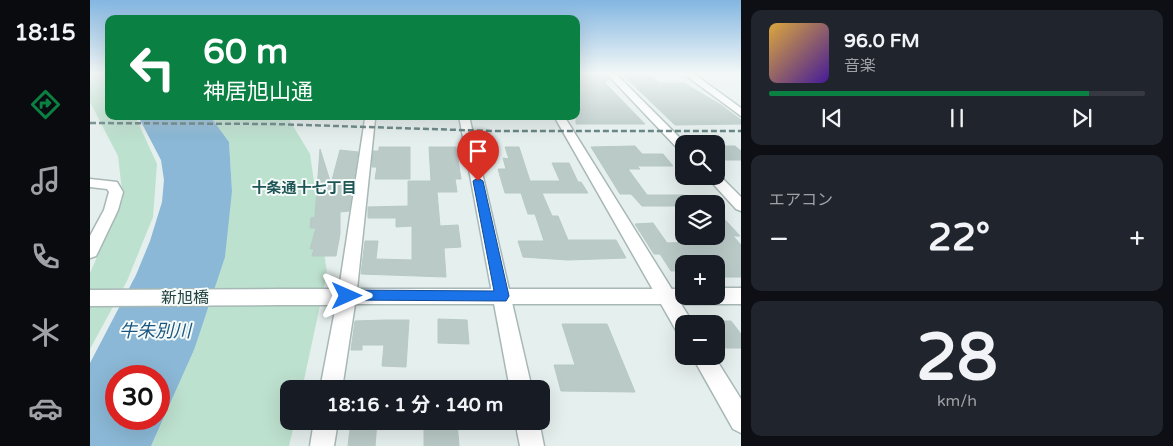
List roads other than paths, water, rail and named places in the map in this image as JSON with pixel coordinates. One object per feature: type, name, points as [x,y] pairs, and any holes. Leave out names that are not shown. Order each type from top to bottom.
[{"type":"street","points":[[632,95],[675,139]]},
{"type":"street","points":[[716,95],[740,113]]},
{"type":"street","points":[[333,380],[347,296],[370,120]]},
{"type":"street","points":[[465,120],[519,380]]},
{"type":"street","points":[[561,120],[677,315]]},
{"type":"street","points":[[90,183],[112,185],[116,192],[111,210],[90,252]]},
{"type":"street","points":[[720,185],[740,206]]},
{"type":"street","name":"新旭橋","points":[[90,298],[740,296]]},
{"type":"street","points":[[707,365],[740,421]]},
{"type":"street","points":[[322,446],[325,430]]},
{"type":"street","points":[[529,430],[532,446]]},
{"type":"water","name":"牛朱別川","points":[[140,120],[213,120],[229,142],[232,191],[225,257],[194,350],[170,404],[170,365],[105,365],[105,430],[158,430],[151,446],[90,446],[90,363],[136,275],[150,241],[162,202],[164,180],[161,160]]},
{"type":"railway","points":[[90,123],[274,124],[492,131],[741,131]]},
{"type":"district","name":"十条通十七丁目","points":[[304,188]]}]
